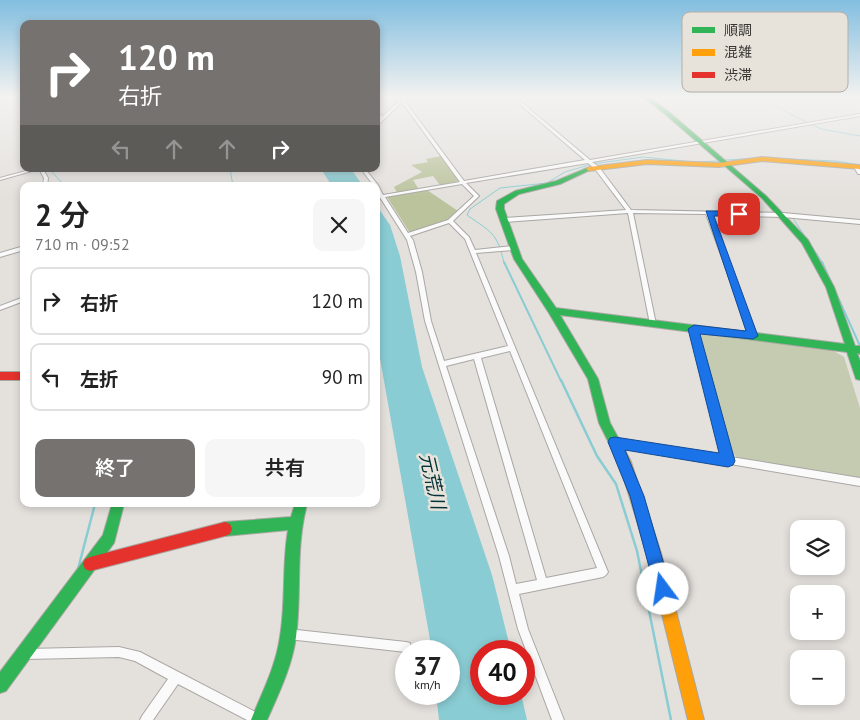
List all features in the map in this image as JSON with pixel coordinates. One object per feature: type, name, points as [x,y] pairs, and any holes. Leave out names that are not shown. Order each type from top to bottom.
[{"type":"street","points":[[408,235],[450,221],[477,196],[424,130]]},
{"type":"street","points":[[551,130],[597,168],[630,211],[653,324]]},
{"type":"street","points":[[686,130],[783,215],[817,260],[855,348],[860,376]]},
{"type":"street","points":[[383,196],[773,130]]},
{"type":"street","points":[[696,720],[654,553],[637,496],[615,442],[605,423],[593,379],[553,311],[518,259],[503,220],[500,203],[517,192],[558,183],[585,169],[658,162],[702,165],[762,159],[796,163],[842,164],[859,169]]},
{"type":"street","points":[[0,179],[26,172]]},
{"type":"street","points":[[380,192],[408,235],[419,272],[428,321],[504,556],[524,629],[558,720]]},
{"type":"street","points":[[503,220],[630,211],[783,215],[860,222]]},
{"type":"street","points":[[708,213],[753,336]]},
{"type":"street","points":[[450,221],[467,238],[603,572],[514,590]]},
{"type":"street","points":[[473,252],[513,248]]},
{"type":"street","points":[[0,256],[20,249]]},
{"type":"street","points":[[0,308],[20,300]]},
{"type":"street","points":[[553,311],[855,348]]},
{"type":"street","points":[[694,329],[728,461]]},
{"type":"street","points":[[442,364],[512,348]]},
{"type":"street","points":[[477,356],[543,584]]},
{"type":"street","points":[[0,376],[20,376]]},
{"type":"street","points":[[615,442],[860,482]]},
{"type":"street","points":[[0,685],[109,538],[117,507]]},
{"type":"street","points":[[23,654],[119,652],[136,656],[259,720],[283,656],[288,634],[294,523],[300,507]]},
{"type":"street","points":[[90,564],[216,530],[294,523]]},
{"type":"street","points":[[288,634],[395,646]]},
{"type":"street","points":[[146,720],[176,677]]},
{"type":"green space","points":[[441,156],[460,181],[440,185],[433,176],[413,180],[418,188],[427,190],[458,211],[447,221],[410,233],[387,197],[398,195],[394,187],[422,172],[411,165],[428,162],[426,159]]},
{"type":"green space","points":[[704,333],[832,350],[844,357],[860,408],[860,479],[739,459],[731,452],[700,336]]},
{"type":"water","points":[[323,172],[353,172],[360,182],[329,182]]},
{"type":"water","name":"元荒川","points":[[380,211],[390,225],[400,256],[422,367],[492,575],[508,640],[470,640],[470,705],[524,705],[527,720],[439,720],[437,705],[460,705],[460,640],[430,640],[380,358]]},
{"type":"waterway","points":[[824,130],[860,136]]},
{"type":"waterway","points":[[504,263],[496,239],[467,215],[470,209],[500,188],[547,183],[565,172],[592,164],[643,157],[693,162],[720,161]]},
{"type":"waterway","points":[[725,160],[760,158],[836,161],[860,165]]},
{"type":"waterway","points":[[52,172],[61,182]]},
{"type":"waterway","points":[[231,172],[232,182]]},
{"type":"waterway","points":[[794,220],[823,263]]},
{"type":"waterway","points":[[504,262],[561,381]]},
{"type":"waterway","points":[[822,262],[860,346]]},
{"type":"waterway","points":[[561,380],[597,456],[616,484],[637,551],[671,720]]},
{"type":"waterway","points":[[78,569],[94,507]]},
{"type":"traffic: fast","points":[[686,130],[764,197],[805,242],[830,287],[860,376]]},
{"type":"traffic: fast","points":[[589,169],[558,183],[517,192],[500,203],[500,209],[518,259],[553,311],[593,379],[605,423],[616,445]]},
{"type":"traffic: fast","points":[[553,311],[860,350]]},
{"type":"traffic: fast","points":[[0,685],[109,538],[117,507]]},
{"type":"traffic: fast","points":[[259,720],[280,669],[286,648],[290,620],[293,537],[300,507]]},
{"type":"traffic: fast","points":[[225,529],[294,523]]},
{"type":"traffic: slow","points":[[589,169],[647,162],[719,165],[762,159],[860,167]]},
{"type":"traffic: slow","points":[[616,445],[625,462],[654,553],[696,720]]},
{"type":"traffic: jam","points":[[0,376],[20,376]]},
{"type":"traffic: jam","points":[[90,564],[225,529]]},
{"type":"route","points":[[663,589],[637,496],[625,462],[615,442],[728,461],[694,329],[753,336],[708,213],[739,214]]}]
